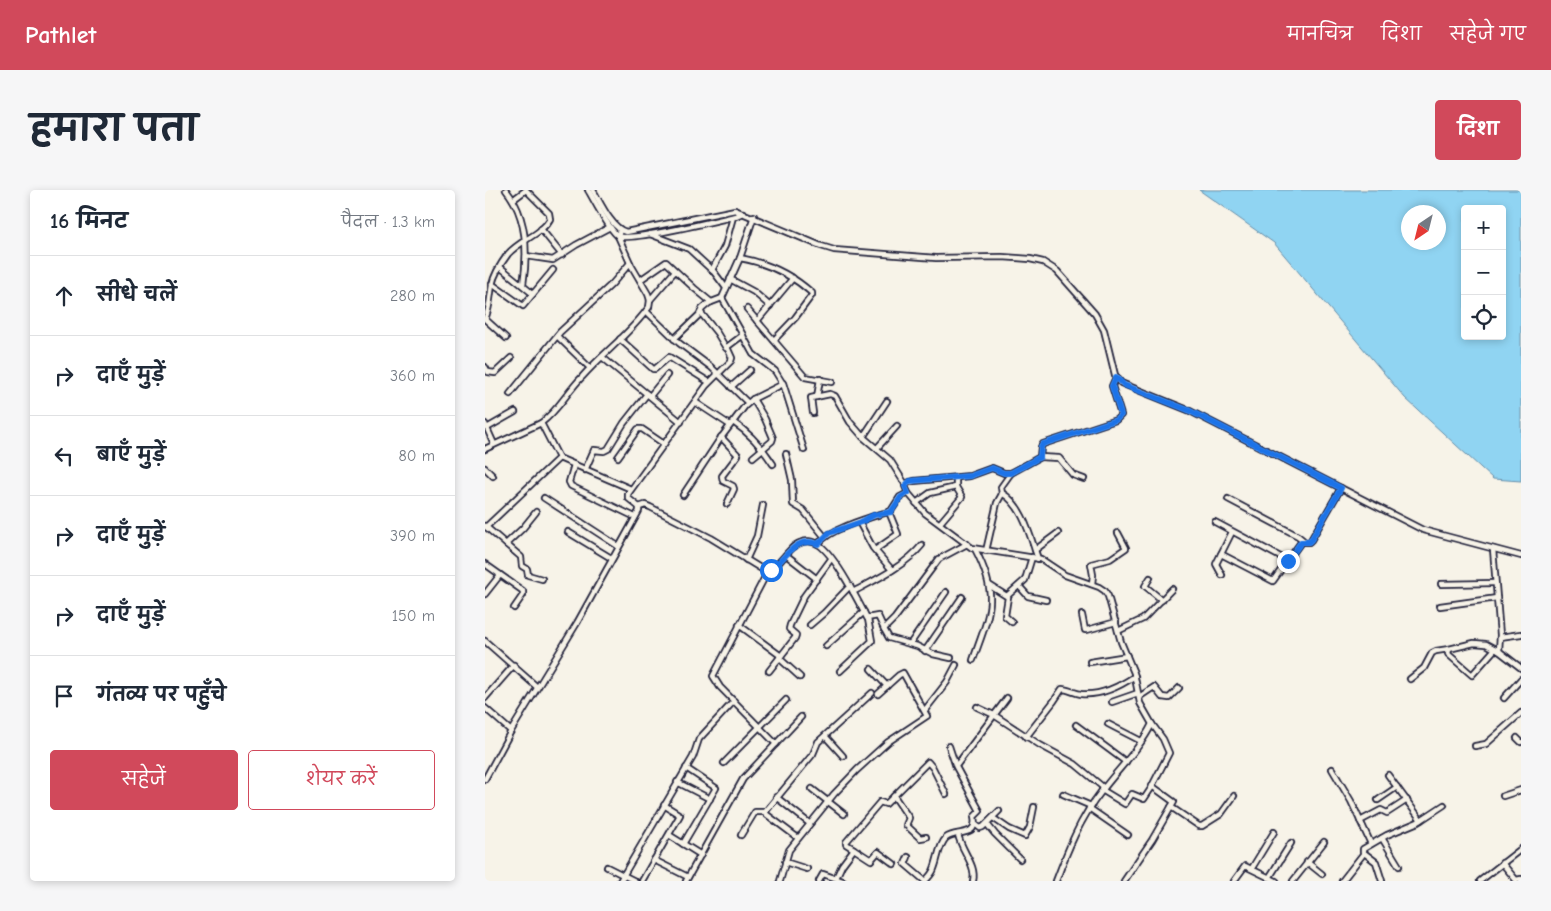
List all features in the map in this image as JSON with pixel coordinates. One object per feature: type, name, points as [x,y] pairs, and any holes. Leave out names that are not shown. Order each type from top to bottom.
[{"type":"street","points":[[506,190],[513,199],[521,220],[525,242],[526,256],[523,285]]},
{"type":"street","points":[[507,338],[485,319],[492,284],[500,267],[511,252],[541,229],[550,219],[550,215],[526,190],[513,199]]},
{"type":"street","points":[[588,190],[610,227],[618,236],[650,300]]},
{"type":"street","points":[[593,190],[615,226],[627,232],[735,210],[834,250],[936,258],[1030,258],[1043,262],[1057,271],[1098,318],[1104,330],[1116,377],[1124,385],[1188,410],[1423,530],[1521,556]]},
{"type":"street","points":[[618,236],[649,234],[733,217],[743,213]]},
{"type":"street","points":[[674,339],[701,313],[702,309],[711,302],[722,298],[740,258],[753,216]]},
{"type":"street","points":[[712,270],[725,246],[733,217]]},
{"type":"street","points":[[526,256],[551,260],[610,227]]},
{"type":"street","points":[[541,229],[562,255]]},
{"type":"street","points":[[618,236],[620,230]]},
{"type":"street","points":[[649,234],[685,247],[712,270],[726,288]]},
{"type":"street","points":[[740,258],[768,264],[793,278],[812,292],[812,295],[795,318],[774,340]]},
{"type":"street","points":[[640,280],[666,262],[711,302]]},
{"type":"street","points":[[510,394],[557,336],[612,284],[630,263]]},
{"type":"street","points":[[500,267],[533,294]]},
{"type":"street","points":[[492,284],[521,306],[524,305],[553,270]]},
{"type":"street","points":[[485,449],[541,423],[551,415],[578,381],[646,311],[650,300],[675,270]]},
{"type":"street","points":[[730,278],[754,292],[770,306]]},
{"type":"street","points":[[757,321],[793,278]]},
{"type":"street","points":[[722,298],[753,354],[775,372],[783,383],[804,450]]},
{"type":"street","points":[[747,309],[805,377],[832,382]]},
{"type":"street","points":[[646,311],[674,339],[718,373],[748,404]]},
{"type":"street","points":[[639,507],[628,498],[631,488],[709,382],[732,359],[717,333],[701,313]]},
{"type":"street","points":[[557,336],[590,368]]},
{"type":"street","points":[[726,348],[743,336]]},
{"type":"street","points":[[620,339],[653,369],[669,357],[709,382]]},
{"type":"street","points":[[603,357],[681,422]]},
{"type":"street","points":[[485,367],[489,372],[495,373],[511,358]]},
{"type":"street","points":[[731,387],[750,370]]},
{"type":"street","points":[[585,470],[594,450],[606,451],[608,449],[624,423],[667,375]]},
{"type":"street","points":[[1040,457],[1043,444],[1110,423],[1119,418],[1121,415],[1120,408],[1112,386],[1116,377]]},
{"type":"street","points":[[817,397],[820,379]]},
{"type":"street","points":[[683,495],[721,436],[748,404],[753,399],[783,383]]},
{"type":"street","points":[[813,413],[811,398],[830,394],[835,396],[845,417],[863,437],[891,460],[908,493],[925,513],[975,549],[1038,559],[1048,563],[1065,575],[1092,584],[1106,593],[1135,676],[1138,695],[1152,724],[1163,739],[1169,752],[1152,787],[1144,798],[1132,794],[1125,804],[1103,789],[1075,764],[1026,737],[994,715],[977,707]]},
{"type":"street","points":[[753,399],[765,419],[773,438],[753,457]]},
{"type":"street","points":[[863,437],[887,401]]},
{"type":"street","points":[[695,402],[752,436],[773,464]]},
{"type":"street","points":[[494,444],[486,426],[515,412]]},
{"type":"street","points":[[541,423],[559,458],[631,488]]},
{"type":"street","points":[[877,448],[897,426]]},
{"type":"street","points":[[618,457],[638,429],[642,429],[664,444]]},
{"type":"street","points":[[721,436],[738,455],[722,476],[722,479],[733,486],[734,489],[727,504]]},
{"type":"street","points":[[786,454],[792,480],[793,504],[803,510],[824,536]]},
{"type":"street","points":[[986,551],[997,503],[1002,492],[1001,486],[1011,473],[1040,457],[1059,458],[1073,475],[1083,479]]},
{"type":"street","points":[[542,580],[528,575],[527,569],[521,565],[521,557],[485,526],[559,458]]},
{"type":"street","points":[[575,465],[569,482],[571,486],[635,517]]},
{"type":"street","points":[[485,468],[493,476]]},
{"type":"street","points":[[905,484],[914,481],[956,478],[978,474],[992,468],[1004,473],[1011,473]]},
{"type":"street","points":[[940,523],[962,497],[956,487],[956,478]]},
{"type":"street","points":[[916,503],[930,493],[956,487]]},
{"type":"street","points":[[1221,554],[1271,581],[1301,542],[1309,542],[1341,488]]},
{"type":"street","points":[[1002,492],[1019,510],[1038,559]]},
{"type":"street","points":[[818,544],[824,536],[874,515],[893,510],[901,497],[908,493]]},
{"type":"street","points":[[544,498],[618,546]]},
{"type":"street","points":[[1228,500],[1299,536],[1304,541]]},
{"type":"street","points":[[639,507],[650,506],[711,538],[762,570],[768,571]]},
{"type":"street","points":[[745,560],[757,536],[763,506]]},
{"type":"street","points":[[485,779],[537,686],[577,622],[611,558],[639,511],[639,507]]},
{"type":"street","points":[[507,544],[536,512]]},
{"type":"street","points":[[875,550],[897,534],[889,512]]},
{"type":"street","points":[[859,522],[875,550],[892,570]]},
{"type":"street","points":[[1215,522],[1288,561]]},
{"type":"street","points":[[568,532],[611,558]]},
{"type":"street","points":[[1222,575],[1215,565],[1232,532]]},
{"type":"street","points":[[1035,550],[1058,533]]},
{"type":"street","points":[[1092,584],[1091,564],[1110,559],[1126,548],[1118,533]]},
{"type":"street","points":[[776,744],[715,681],[713,676],[768,571],[799,543],[807,541],[818,544],[850,586],[868,619],[872,641],[840,671]]},
{"type":"street","points":[[884,629],[895,618],[939,559],[967,544]]},
{"type":"street","points":[[853,592],[892,570],[913,555],[923,545]]},
{"type":"street","points":[[973,660],[990,612],[987,574],[975,549]]},
{"type":"street","points":[[1449,649],[1448,654],[1473,675],[1497,650],[1500,637],[1493,549]]},
{"type":"street","points":[[786,555],[817,579]]},
{"type":"street","points":[[1007,596],[1026,578],[1032,558]]},
{"type":"street","points":[[769,670],[795,638],[796,635],[789,629],[790,624],[801,600],[831,559]]},
{"type":"street","points":[[485,564],[523,590],[523,595],[514,608]]},
{"type":"street","points":[[485,594],[500,575]]},
{"type":"street","points":[[1150,578],[1145,586],[1162,600]]},
{"type":"street","points":[[1441,584],[1495,583]]},
{"type":"street","points":[[989,585],[1009,598],[1005,616],[1012,622]]},
{"type":"street","points":[[810,625],[825,613],[850,586]]},
{"type":"street","points":[[1019,586],[1028,596],[1046,600]]},
{"type":"street","points":[[1118,631],[1143,619],[1172,589]]},
{"type":"street","points":[[910,644],[946,592]]},
{"type":"street","points":[[925,651],[962,597]]},
{"type":"street","points":[[1440,606],[1497,598]]},
{"type":"street","points":[[826,646],[864,612]]},
{"type":"street","points":[[1083,615],[1085,630],[1116,622]]},
{"type":"street","points":[[868,619],[878,616],[889,638],[951,658]]},
{"type":"street","points":[[739,625],[780,657],[799,677]]},
{"type":"street","points":[[1500,637],[1521,634]]},
{"type":"street","points":[[485,641],[537,686]]},
{"type":"street","points":[[1410,680],[1423,668],[1433,652],[1474,643],[1486,644],[1521,668]]},
{"type":"street","points":[[1090,662],[1127,656]]},
{"type":"street","points":[[485,698],[514,666]]},
{"type":"street","points":[[925,710],[947,682],[956,666]]},
{"type":"street","points":[[871,668],[887,686]]},
{"type":"street","points":[[780,881],[789,850],[828,801],[877,751],[927,718],[925,710],[903,673],[878,694]]},
{"type":"street","points":[[1026,737],[1054,701],[1061,688],[1082,694],[1095,694],[1120,685],[1135,676]]},
{"type":"street","points":[[1504,698],[1521,679]]},
{"type":"street","points":[[1112,702],[1138,695],[1153,687],[1162,697],[1169,698],[1179,688]]},
{"type":"street","points":[[765,812],[813,754],[817,744],[872,693]]},
{"type":"street","points":[[956,766],[1007,698]]},
{"type":"street","points":[[724,763],[786,700]]},
{"type":"street","points":[[620,881],[693,757],[699,739],[734,701]]},
{"type":"street","points":[[485,708],[511,731]]},
{"type":"street","points":[[1475,746],[1486,744],[1521,713]]},
{"type":"street","points":[[654,860],[687,879],[741,782],[801,717]]},
{"type":"street","points":[[1107,724],[1141,742]]},
{"type":"street","points":[[1057,881],[1077,826],[1103,789],[1141,742],[1152,724]]},
{"type":"street","points":[[1076,725],[1126,762]]},
{"type":"street","points":[[825,736],[843,756]]},
{"type":"street","points":[[949,746],[956,766],[980,810],[973,817],[975,824],[980,828],[987,824],[999,811]]},
{"type":"street","points":[[894,864],[877,852],[871,860],[846,842],[881,801],[886,804],[929,762],[946,794]]},
{"type":"street","points":[[683,844],[716,787],[686,768]]},
{"type":"street","points":[[1332,769],[1351,801],[1371,844]]},
{"type":"street","points":[[1388,775],[1421,820]]},
{"type":"street","points":[[677,782],[710,799]]},
{"type":"street","points":[[1124,881],[1152,840],[1171,807],[1173,800],[1152,787]]},
{"type":"street","points":[[1378,800],[1397,787]]},
{"type":"street","points":[[811,789],[843,814]]},
{"type":"street","points":[[1503,796],[1521,790]]},
{"type":"street","points":[[1063,794],[1090,807],[1128,835]]},
{"type":"street","points":[[894,796],[909,818],[906,825],[920,838],[926,837]]},
{"type":"street","points":[[1171,807],[1199,826],[1202,826],[1221,814],[1234,796]]},
{"type":"street","points":[[776,798],[809,823]]},
{"type":"street","points":[[1360,821],[1381,810],[1385,814],[1407,800]]},
{"type":"street","points":[[642,881],[680,815],[664,805]]},
{"type":"street","points":[[1342,881],[1364,853],[1363,849],[1421,820],[1444,805]]},
{"type":"street","points":[[993,818],[1009,829],[1025,836],[1028,832],[1034,807]]},
{"type":"street","points":[[741,835],[755,812],[765,812],[798,838]]},
{"type":"street","points":[[908,857],[905,864],[925,881],[934,869],[945,840],[951,835],[968,831],[975,824]]},
{"type":"street","points":[[987,824],[1020,859]]},
{"type":"street","points":[[1252,868],[1273,832]]},
{"type":"street","points":[[958,834],[962,849],[974,871],[973,881]]},
{"type":"street","points":[[669,835],[701,855]]},
{"type":"street","points":[[1382,838],[1399,866]]},
{"type":"street","points":[[1293,881],[1324,842]]},
{"type":"street","points":[[1269,878],[1291,843]]},
{"type":"street","points":[[836,878],[843,862],[854,849]]},
{"type":"street","points":[[1481,881],[1521,849]]},
{"type":"street","points":[[1364,853],[1376,862],[1381,878],[1375,881]]},
{"type":"street","points":[[785,862],[807,869]]},
{"type":"street","points":[[1307,862],[1322,874]]},
{"type":"street","points":[[1502,864],[1516,880],[1521,878]]},
{"type":"street","points":[[1234,881],[1243,866],[1252,868],[1275,881]]},
{"type":"street","points":[[607,867],[635,881]]},
{"type":"street","points":[[819,881],[823,874],[843,881]]},
{"type":"water","points":[[1199,190],[1521,190],[1521,481],[1493,479],[1405,398],[1274,243]]},
{"type":"route","points":[[771,570],[799,543],[807,541],[818,544],[829,533],[861,522],[879,513],[891,512],[898,500],[908,493],[905,486],[910,481],[970,476],[992,468],[1006,474],[1011,473],[1040,457],[1043,444],[1116,420],[1121,415],[1112,386],[1116,377],[1124,385],[1188,410],[1341,488],[1311,540],[1309,542],[1301,542],[1288,561]]}]
